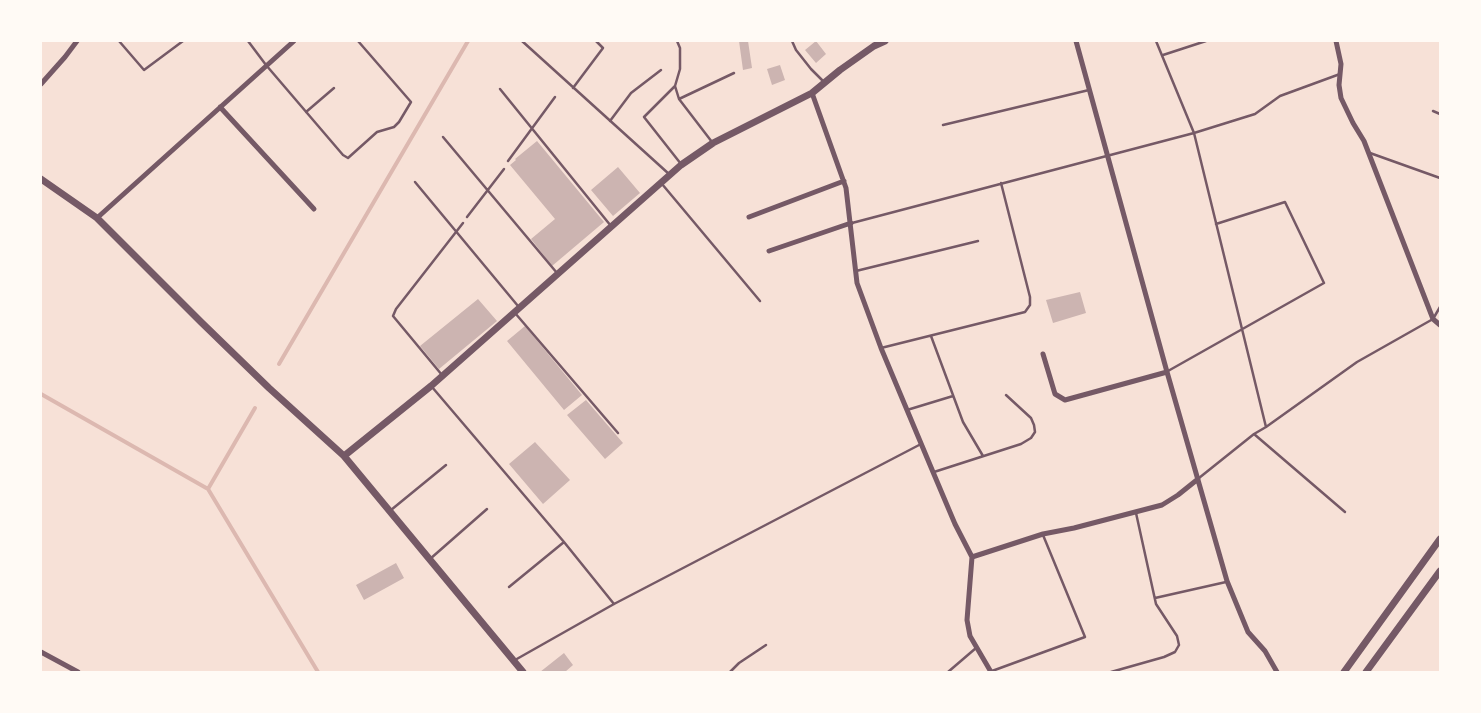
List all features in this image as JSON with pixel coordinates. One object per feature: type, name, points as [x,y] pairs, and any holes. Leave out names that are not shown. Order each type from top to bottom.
[{"type":"street","points":[[41,84],[65,57],[76,41]]},
{"type":"street","points":[[97,218],[294,41]]},
{"type":"street","points":[[344,456],[442,376],[682,164],[713,144],[812,93],[824,82],[874,46],[885,41]]},
{"type":"street","points":[[1076,41],[1227,581],[1248,632],[1265,651],[1277,672]]},
{"type":"street","points":[[1336,41],[1341,64],[1339,85],[1341,98],[1364,141],[1433,319],[1440,325]]},
{"type":"street","points":[[812,93],[846,188],[857,283],[881,348],[933,472],[955,524],[972,557],[966,620],[970,636],[991,672]]},
{"type":"street","points":[[220,106],[314,209]]},
{"type":"street","points":[[41,179],[97,218],[269,388],[344,456],[522,672]]},
{"type":"street","points":[[749,217],[844,181]]},
{"type":"street","points":[[769,251],[851,223]]},
{"type":"street","points":[[1043,354],[1055,394],[1065,400],[1167,372]]},
{"type":"street","points":[[972,557],[1043,534],[1136,513],[1162,505],[1198,479]]},
{"type":"street","points":[[1344,672],[1440,539]]},
{"type":"street","points":[[1366,672],[1440,571]]},
{"type":"street","points":[[41,652],[78,672]]},
{"type":"lane","points":[[119,41],[144,70],[183,41]]},
{"type":"lane","points":[[248,41],[306,112],[343,155],[348,158],[377,132],[394,128],[411,102],[358,41]]},
{"type":"lane","points":[[522,41],[670,175]]},
{"type":"lane","points":[[574,88],[603,48],[596,41]]},
{"type":"lane","points":[[677,41],[680,48],[680,69],[675,86],[644,117],[682,164]]},
{"type":"lane","points":[[792,41],[796,50],[824,82]]},
{"type":"lane","points":[[1156,41],[1194,133],[1266,427]]},
{"type":"lane","points":[[1162,55],[1206,41]]},
{"type":"lane","points":[[610,121],[631,93],[661,70]]},
{"type":"lane","points":[[41,73],[48,77]]},
{"type":"lane","points":[[679,99],[734,73]]},
{"type":"lane","points":[[851,223],[1194,133],[1255,114],[1280,96],[1340,74]]},
{"type":"lane","points":[[675,86],[679,99],[713,144]]},
{"type":"lane","points":[[306,112],[334,88]]},
{"type":"lane","points":[[500,89],[611,226]]},
{"type":"lane","points":[[943,125],[1089,90]]},
{"type":"lane","points":[[508,161],[555,97]]},
{"type":"lane","points":[[1433,111],[1440,114]]},
{"type":"lane","points":[[444,137],[558,274]]},
{"type":"lane","points":[[1368,152],[1440,178]]},
{"type":"lane","points":[[468,217],[504,169]]},
{"type":"lane","points":[[415,182],[618,433]]},
{"type":"lane","points":[[661,183],[760,301]]},
{"type":"lane","points":[[881,348],[1025,312],[1030,305],[1030,298],[1001,183]]},
{"type":"lane","points":[[1167,372],[1324,283],[1285,202],[1216,224]]},
{"type":"lane","points":[[442,376],[393,316],[396,309],[463,222]]},
{"type":"lane","points":[[856,271],[978,241]]},
{"type":"lane","points":[[1198,479],[1254,434],[1357,362],[1433,319],[1440,307]]},
{"type":"lane","points":[[931,336],[963,422],[983,456]]},
{"type":"lane","points":[[430,386],[540,513],[614,604]]},
{"type":"lane","points":[[933,472],[1021,444],[1030,438],[1035,432],[1031,418],[1006,395]]},
{"type":"lane","points":[[907,410],[954,396]]},
{"type":"lane","points":[[1254,434],[1345,512]]},
{"type":"lane","points":[[514,660],[614,604],[922,444]]},
{"type":"lane","points":[[390,512],[446,465]]},
{"type":"lane","points":[[430,560],[487,509]]},
{"type":"lane","points":[[1111,672],[1164,657],[1175,652],[1180,645],[1177,636],[1156,604],[1136,513]]},
{"type":"lane","points":[[991,672],[1085,637],[1043,534]]},
{"type":"lane","points":[[509,587],[564,542]]},
{"type":"lane","points":[[1155,598],[1227,581]]},
{"type":"lane","points":[[730,672],[739,663],[766,645]]},
{"type":"lane","points":[[948,672],[976,648]]},
{"type":"building","points":[[739,41],[748,41],[752,68],[743,70]]},
{"type":"building","points":[[816,41],[826,54],[816,63],[805,50]]},
{"type":"building","points":[[780,65],[785,80],[772,85],[767,69]]},
{"type":"building","points":[[537,141],[604,222],[552,266],[531,239],[555,219],[510,165]]},
{"type":"building","points":[[618,167],[640,193],[613,216],[591,190]]},
{"type":"building","points":[[1080,292],[1086,313],[1053,323],[1046,300]]},
{"type":"building","points":[[478,299],[497,321],[439,369],[420,346]]},
{"type":"building","points":[[525,326],[582,395],[564,410],[507,341]]},
{"type":"building","points":[[586,400],[623,443],[605,459],[567,415]]},
{"type":"building","points":[[535,442],[570,480],[543,504],[509,464]]},
{"type":"building","points":[[396,563],[404,578],[364,600],[356,585]]},
{"type":"building","points":[[564,653],[573,665],[565,672],[540,672]]},
{"type":"waterway","points":[[279,364],[468,41]]},
{"type":"waterway","points":[[41,394],[208,489],[318,672]]},
{"type":"waterway","points":[[208,489],[255,408]]}]
